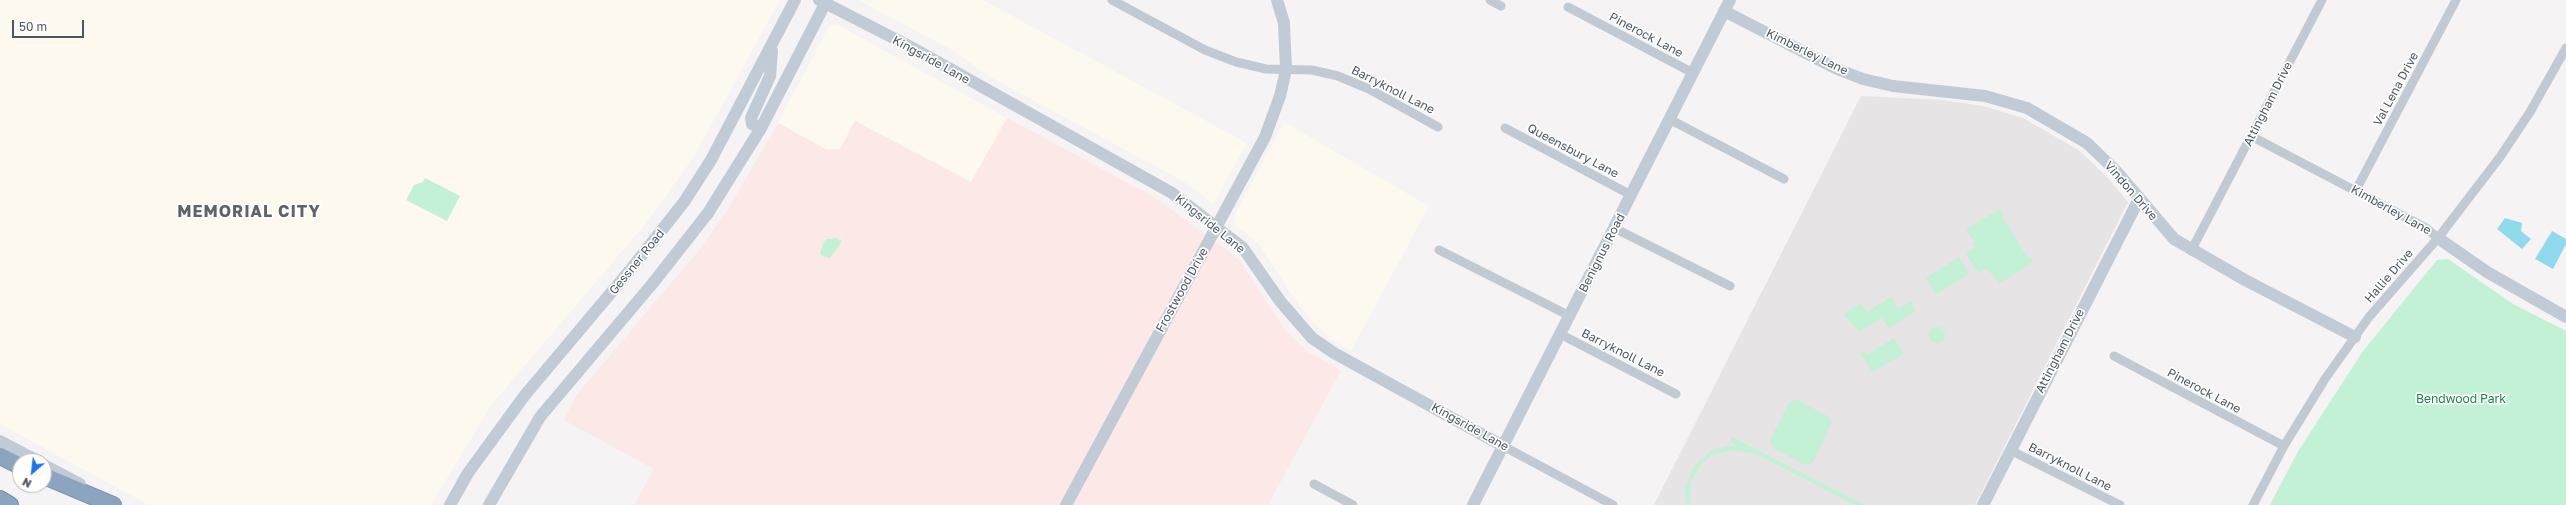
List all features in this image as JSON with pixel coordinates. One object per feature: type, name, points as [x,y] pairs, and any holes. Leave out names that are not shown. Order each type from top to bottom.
[{"type":"highway","points":[[0,456],[12,462]]},
{"type":"highway","points":[[52,479],[113,505]]},
{"type":"highway","points":[[0,500],[10,505]]},
{"type":"street","name":"Gessner Road","points":[[450,505],[487,444],[525,395],[631,270],[684,202],[711,160],[795,0]]},
{"type":"street","name":"Barryknoll Lane","points":[[1112,0],[1204,50],[1258,67],[1286,70],[1312,70],[1338,76],[1369,89],[1438,127]]},
{"type":"street","name":"Frostwood Drive","points":[[1066,505],[1265,136],[1280,96],[1286,70],[1284,23],[1277,0]]},
{"type":"street","points":[[1490,0],[1501,6]]},
{"type":"street","name":"Benignus Road","points":[[1473,505],[1730,0]]},
{"type":"street","name":"Attingham Drive","points":[[2191,251],[2322,0]]},
{"type":"street","name":"Val Lena Drive","points":[[2356,190],[2456,0]]},
{"type":"street","name":"Gessner Road","points":[[488,505],[540,417],[653,283],[708,213],[761,128],[824,1]]},
{"type":"street","name":"Kingsride Lane","points":[[824,1],[1150,180],[1217,226],[1243,248],[1280,301],[1312,338],[1334,353],[1613,505]]},
{"type":"street","name":"Pinerock Lane","points":[[1568,8],[1693,73]]},
{"type":"street","name":"Kimberley Lane","points":[[1724,11],[1837,68],[1863,79],[1893,86]]},
{"type":"street","points":[[761,128],[752,124],[751,118],[770,76],[773,44]]},
{"type":"street","name":"Hallie Drive","points":[[2254,505],[2284,446],[2325,379],[2355,337],[2438,238],[2500,158],[2530,112],[2566,48]]},
{"type":"street","name":"Vindon Drive","points":[[1893,86],[1985,96],[2027,108],[2087,143],[2117,172],[2174,239],[2191,251],[2355,337]]},
{"type":"street","points":[[1669,119],[1784,179]]},
{"type":"street","name":"Queensbury Lane","points":[[1504,128],[1631,195]]},
{"type":"street","name":"Kimberley Lane","points":[[2252,136],[2426,228],[2487,272],[2565,315]]},
{"type":"street","name":"Attingham Drive","points":[[1983,505],[2139,199]]},
{"type":"street","points":[[1614,228],[1730,286]]},
{"type":"street","points":[[1439,250],[1570,316]]},
{"type":"street","name":"Barryknoll Lane","points":[[1560,334],[1676,394]]},
{"type":"street","name":"Pinerock Lane","points":[[2114,356],[2284,446]]},
{"type":"street","points":[[0,441],[23,453]]},
{"type":"street","name":"Barryknoll Lane","points":[[2010,450],[2120,505]]},
{"type":"street","points":[[52,468],[118,505]]},
{"type":"street","points":[[1314,484],[1353,505]]},
{"type":"shaded area","points":[[0,0],[780,0],[693,158],[647,222],[492,404],[431,505],[149,505],[0,424]]},
{"type":"shaded area","points":[[858,0],[983,0],[1247,143],[1213,204],[1183,181],[992,78],[952,50]]},
{"type":"shaded area","points":[[836,24],[1007,118],[972,182],[855,121],[840,149],[827,150],[778,123],[829,26]]},
{"type":"shaded area","points":[[1861,96],[1943,100],[1983,106],[2023,118],[2080,151],[2109,179],[2128,202],[1975,505],[1654,505]]},
{"type":"shaded area","points":[[1007,118],[1154,197],[1224,248],[1240,261],[1285,330],[1308,352],[1341,370],[1268,505],[634,505],[654,469],[564,420],[575,397],[700,249],[729,208],[778,123],[827,150],[840,149],[855,121],[971,182]]},
{"type":"shaded area","points":[[1284,122],[1429,206],[1351,351],[1331,339],[1312,321],[1295,299],[1258,243],[1235,225],[1234,217]]},
{"type":"green space","points":[[425,178],[460,196],[447,221],[406,200],[414,185],[423,182]]},
{"type":"green space","points":[[2000,209],[2004,215],[2002,216],[2027,257],[2030,256],[2033,262],[1999,284],[1992,273],[1989,273],[1987,269],[1978,273],[1966,253],[1975,248],[1972,243],[1974,241],[1966,229]]},
{"type":"green space","points":[[834,237],[842,241],[830,258],[824,257],[820,253],[823,244],[826,239],[833,239]]},
{"type":"green space","points":[[1959,257],[1969,274],[1936,294],[1926,278]]},
{"type":"green space","name":"Bendwood Park","points":[[2448,259],[2513,304],[2566,331],[2566,505],[2270,505],[2297,453],[2363,351],[2437,260]]},
{"type":"green space","points":[[1891,297],[1898,309],[1911,301],[1916,311],[1889,328],[1882,318],[1859,332],[1844,314],[1861,303],[1867,312]]},
{"type":"green space","points":[[1937,327],[1944,332],[1945,335],[1940,342],[1937,343],[1930,338],[1929,335],[1934,328]]},
{"type":"green space","points":[[1894,338],[1904,354],[1872,372],[1861,354],[1866,351],[1868,354]]},
{"type":"green space","points":[[1796,399],[1829,417],[1831,424],[1813,462],[1805,465],[1773,448],[1770,440],[1789,403]]},
{"type":"green space","points":[[1732,437],[1865,505],[1855,505],[1756,454],[1735,450],[1714,454],[1702,463],[1691,481],[1690,505],[1686,505],[1685,487],[1694,466],[1712,450],[1736,445],[1730,441]]},
{"type":"water","points":[[2505,218],[2522,223],[2521,231],[2531,239],[2522,249],[2497,229]]},
{"type":"water","points":[[2552,231],[2566,239],[2566,244],[2553,269],[2535,259]]},
{"type":"district","name":"MEMORIAL CITY","points":[[249,212]]}]
